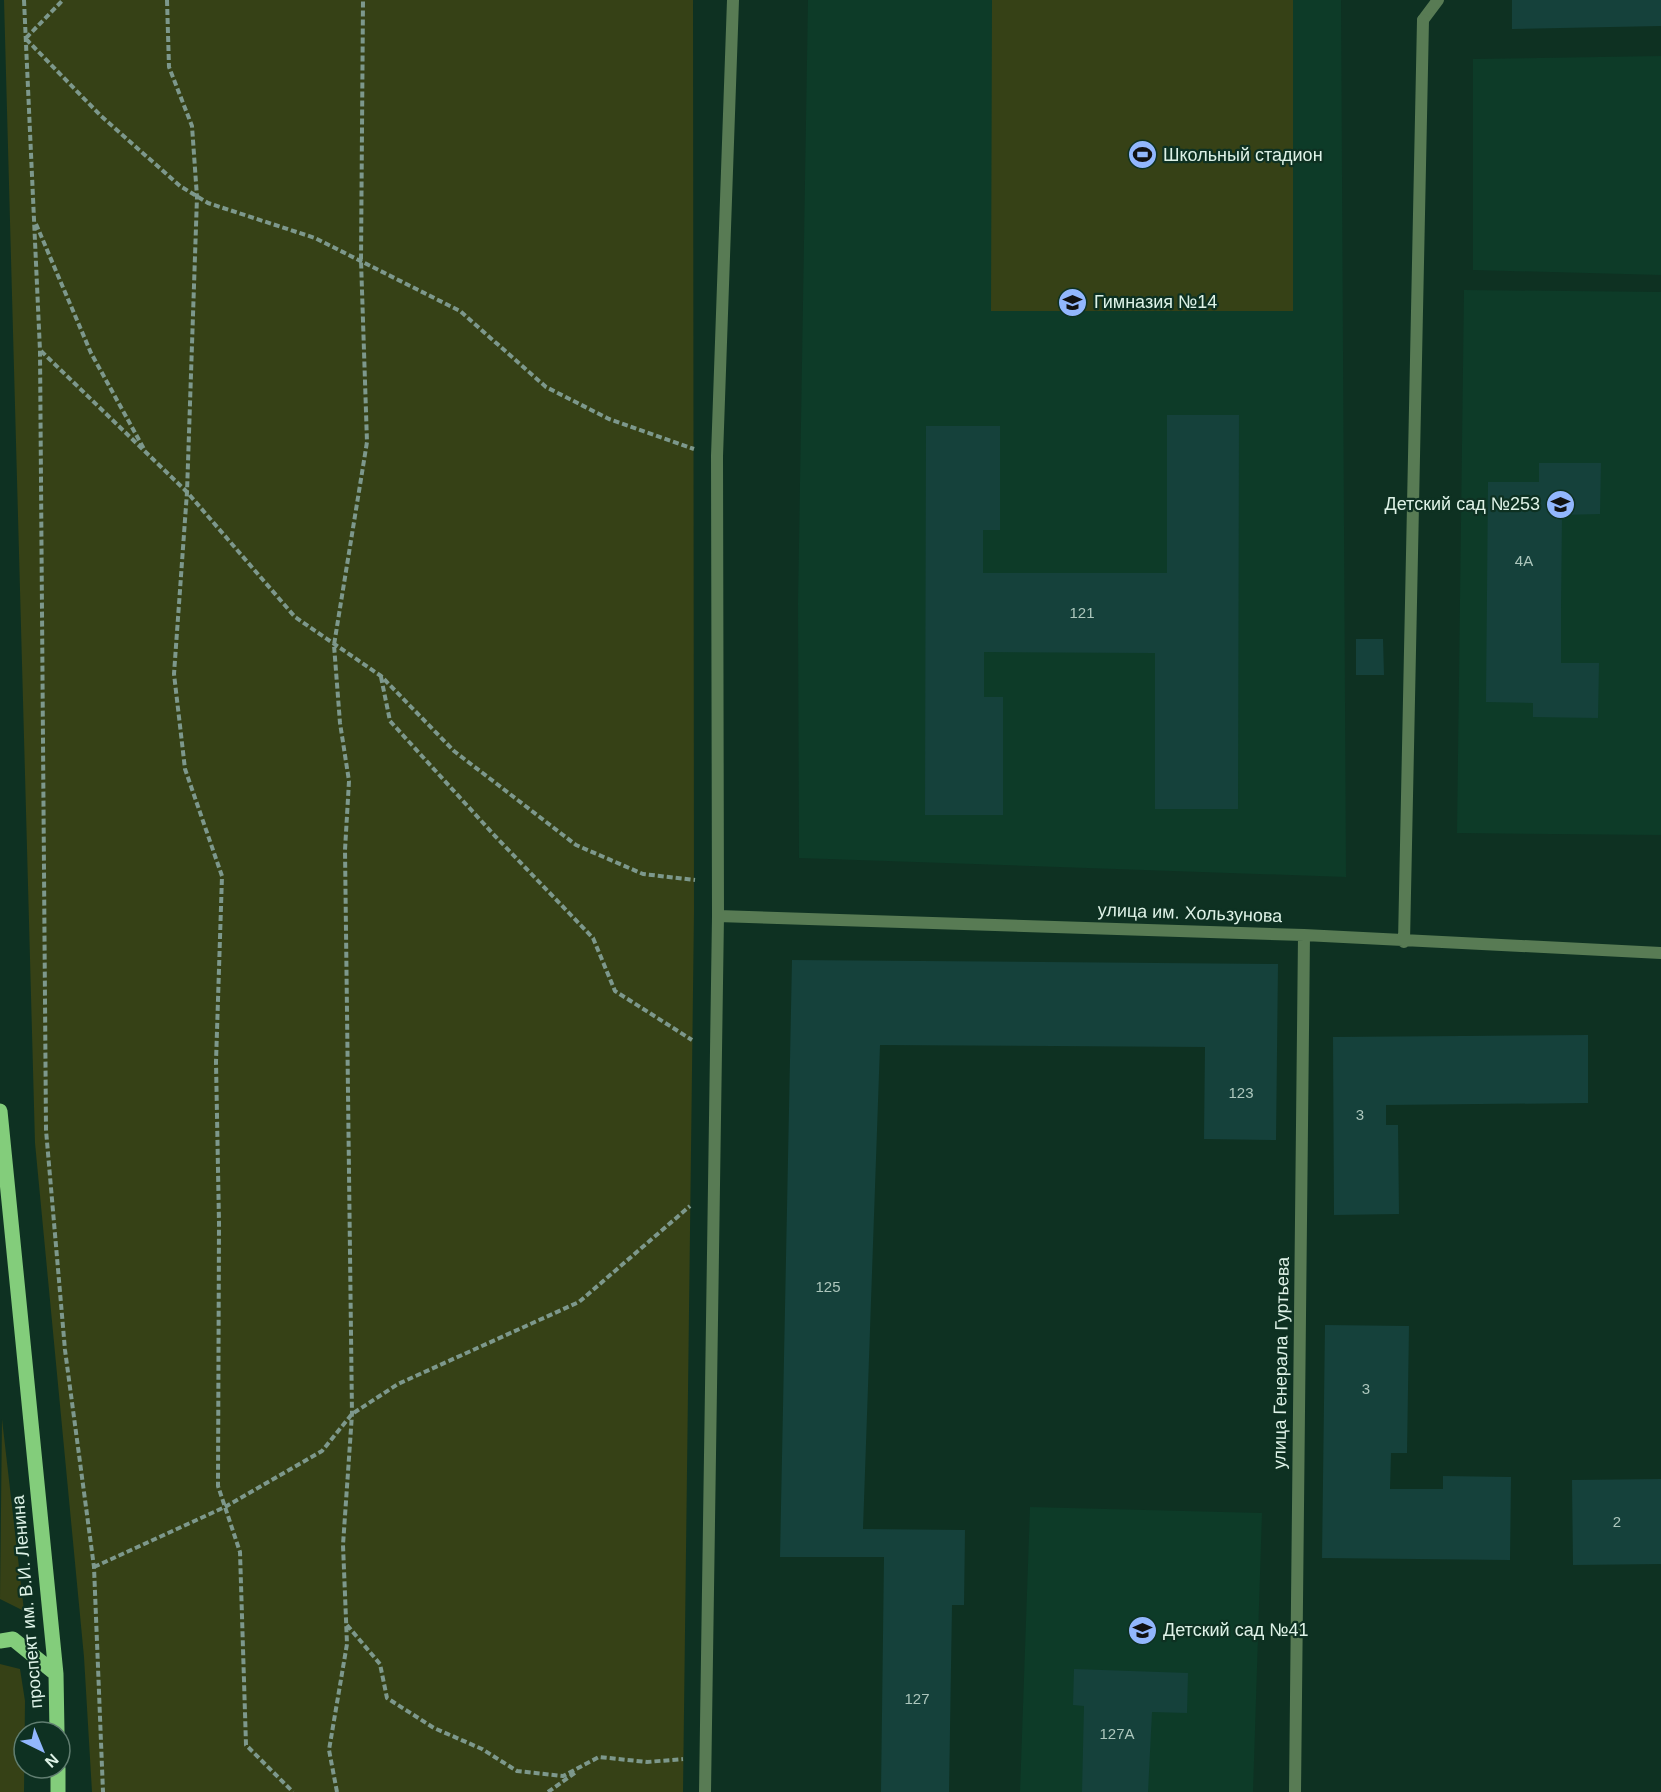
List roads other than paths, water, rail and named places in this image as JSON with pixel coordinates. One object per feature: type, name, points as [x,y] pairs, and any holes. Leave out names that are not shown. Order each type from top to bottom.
[{"type":"main road","name":"проспект им. В.И. Ленина","points":[[0,1111],[56,1674],[57,1720]]},
{"type":"main road","points":[[0,1641],[13,1639],[56,1674]]},
{"type":"street","points":[[705,1792],[718,916],[717,456],[733,0]]},
{"type":"street","points":[[1404,942],[1423,20],[1438,0]]},
{"type":"street","name":"улица им. Хользунова","points":[[718,916],[1304,935],[1404,942],[1661,952]]},
{"type":"street","name":"улица Генерала Гуртьева","points":[[1294,1792],[1304,935]]},
{"type":"place","name":"Школьный стадион","points":[[1142,155]]},
{"type":"place","name":"Гимназия №14","points":[[1073,302]]},
{"type":"place","name":"Детский сад №253","points":[[1561,504]]},
{"type":"place","name":"Детский сад №41","points":[[1142,1630]]}]
